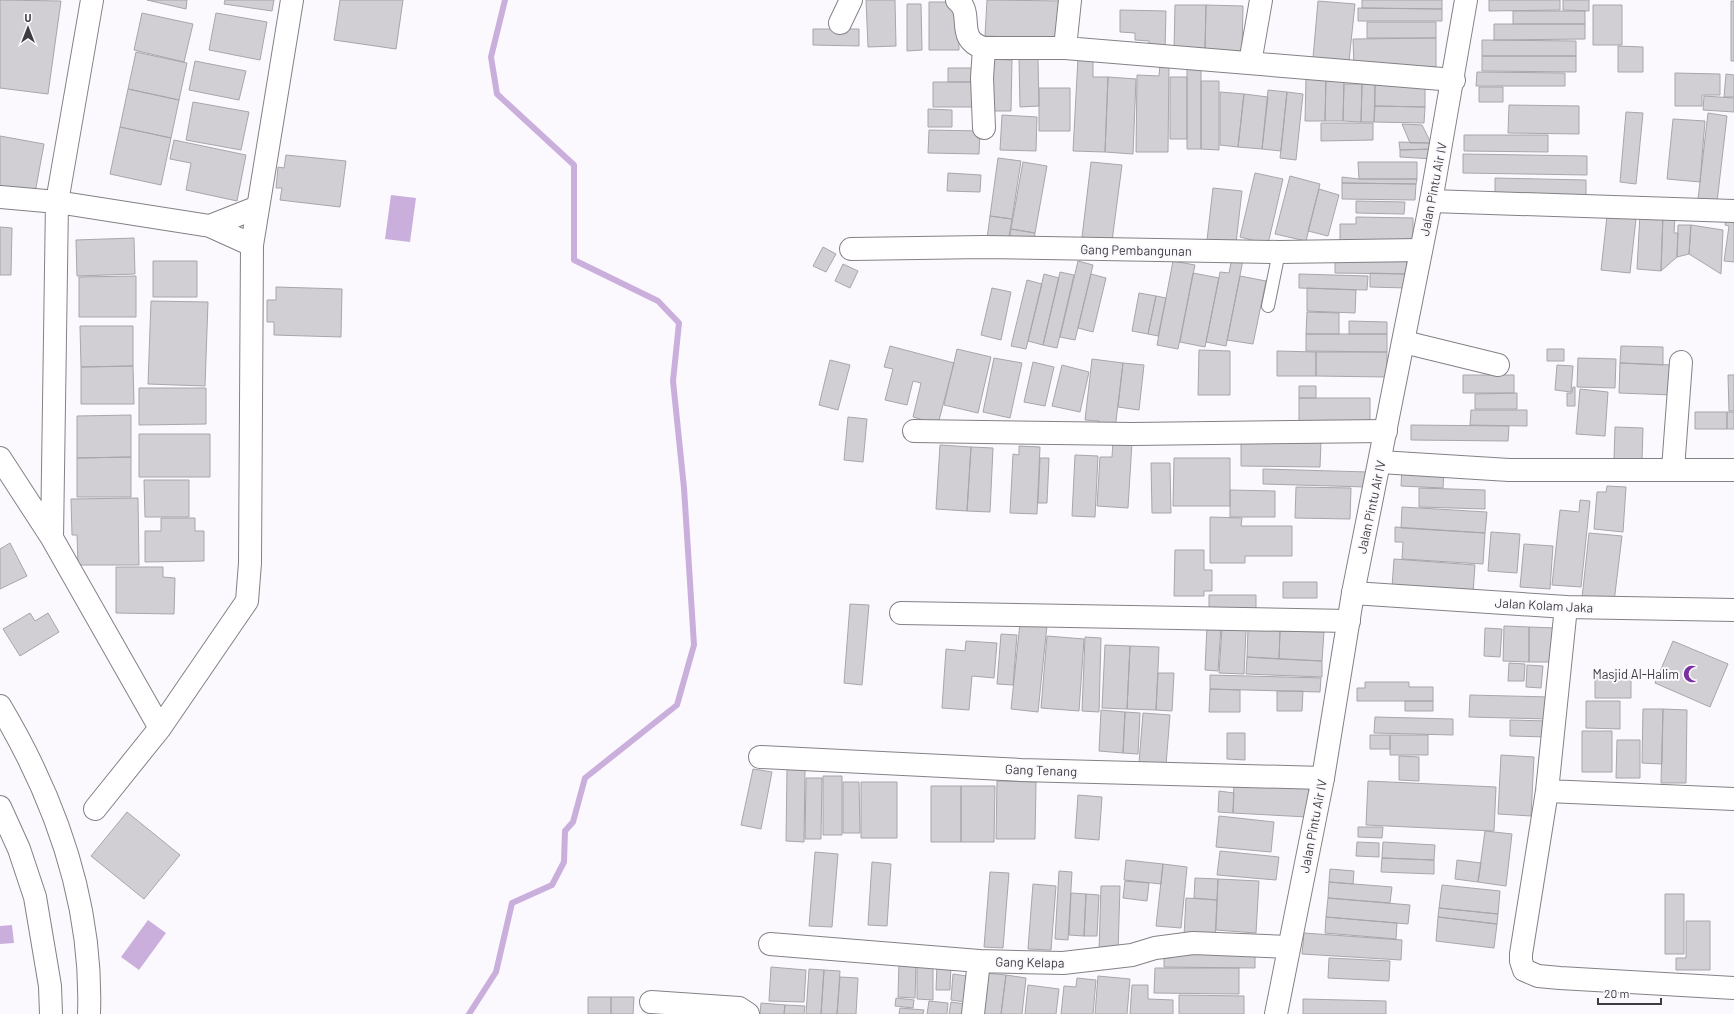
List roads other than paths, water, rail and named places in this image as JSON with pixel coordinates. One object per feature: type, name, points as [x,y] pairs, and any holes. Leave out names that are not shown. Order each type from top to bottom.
[{"type":"street","points":[[52,538],[57,202],[92,0]]},
{"type":"street","points":[[95,809],[160,728],[247,601],[250,563],[252,245],[292,0]]},
{"type":"street","points":[[840,22],[851,0]]},
{"type":"street","points":[[957,0],[964,6],[968,39],[976,45],[984,48],[1065,48],[1454,80]]},
{"type":"street","points":[[1065,48],[1070,0]]},
{"type":"street","points":[[1250,63],[1261,0]]},
{"type":"street","name":"Jalan Pintu Air IV","points":[[1276,1014],[1323,778],[1354,593],[1454,80],[1466,0]]},
{"type":"street","points":[[984,48],[982,78],[984,128]]},
{"type":"street","points":[[0,197],[57,202],[210,226],[252,245]]},
{"type":"street","points":[[1431,201],[1734,210]]},
{"type":"street","points":[[210,226],[258,207]]},
{"type":"street","name":"Gang Pembangunan","points":[[851,249],[984,247],[1278,252],[1421,250]]},
{"type":"street","points":[[1404,342],[1498,365]]},
{"type":"street","points":[[1674,469],[1681,362]]},
{"type":"street","points":[[914,431],[1132,434],[1386,431]]},
{"type":"street","points":[[0,458],[52,538],[160,728]]},
{"type":"street","points":[[1380,462],[1509,470],[1734,470]]},
{"type":"street","name":"Jalan Kolam Jaka","points":[[1354,593],[1566,607],[1734,610]]},
{"type":"street","points":[[1566,607],[1547,791],[1521,954],[1521,961],[1524,970],[1538,976],[1560,978],[1734,988]]},
{"type":"street","points":[[902,613],[1349,622]]},
{"type":"street","points":[[0,706],[17,735],[35,772],[71,862],[85,928],[90,984],[89,1014]]},
{"type":"street","name":"Gang Tenang","points":[[760,757],[1021,770],[1323,778]]},
{"type":"street","points":[[1547,791],[1734,799]]},
{"type":"street","points":[[0,807],[19,849],[35,897],[50,986],[52,1014]]},
{"type":"street","name":"Gang Kelapa","points":[[770,944],[978,961],[1056,963],[1132,955],[1155,948],[1194,943],[1289,946]]},
{"type":"street","points":[[973,1014],[978,961]]},
{"type":"street","points":[[651,1002],[739,1008],[748,1014]]},
{"type":"lane","points":[[1268,306],[1278,252]]},
{"type":"waterway","points":[[469,1014],[496,972],[512,903],[552,885],[564,862],[565,831],[573,822],[585,778],[677,705],[694,645],[684,488],[673,381],[679,323],[658,301],[574,260],[574,165],[497,94],[491,57],[505,0]]},
{"type":"place","name":"Masjid Al-Halim","points":[[1692,674]]}]
